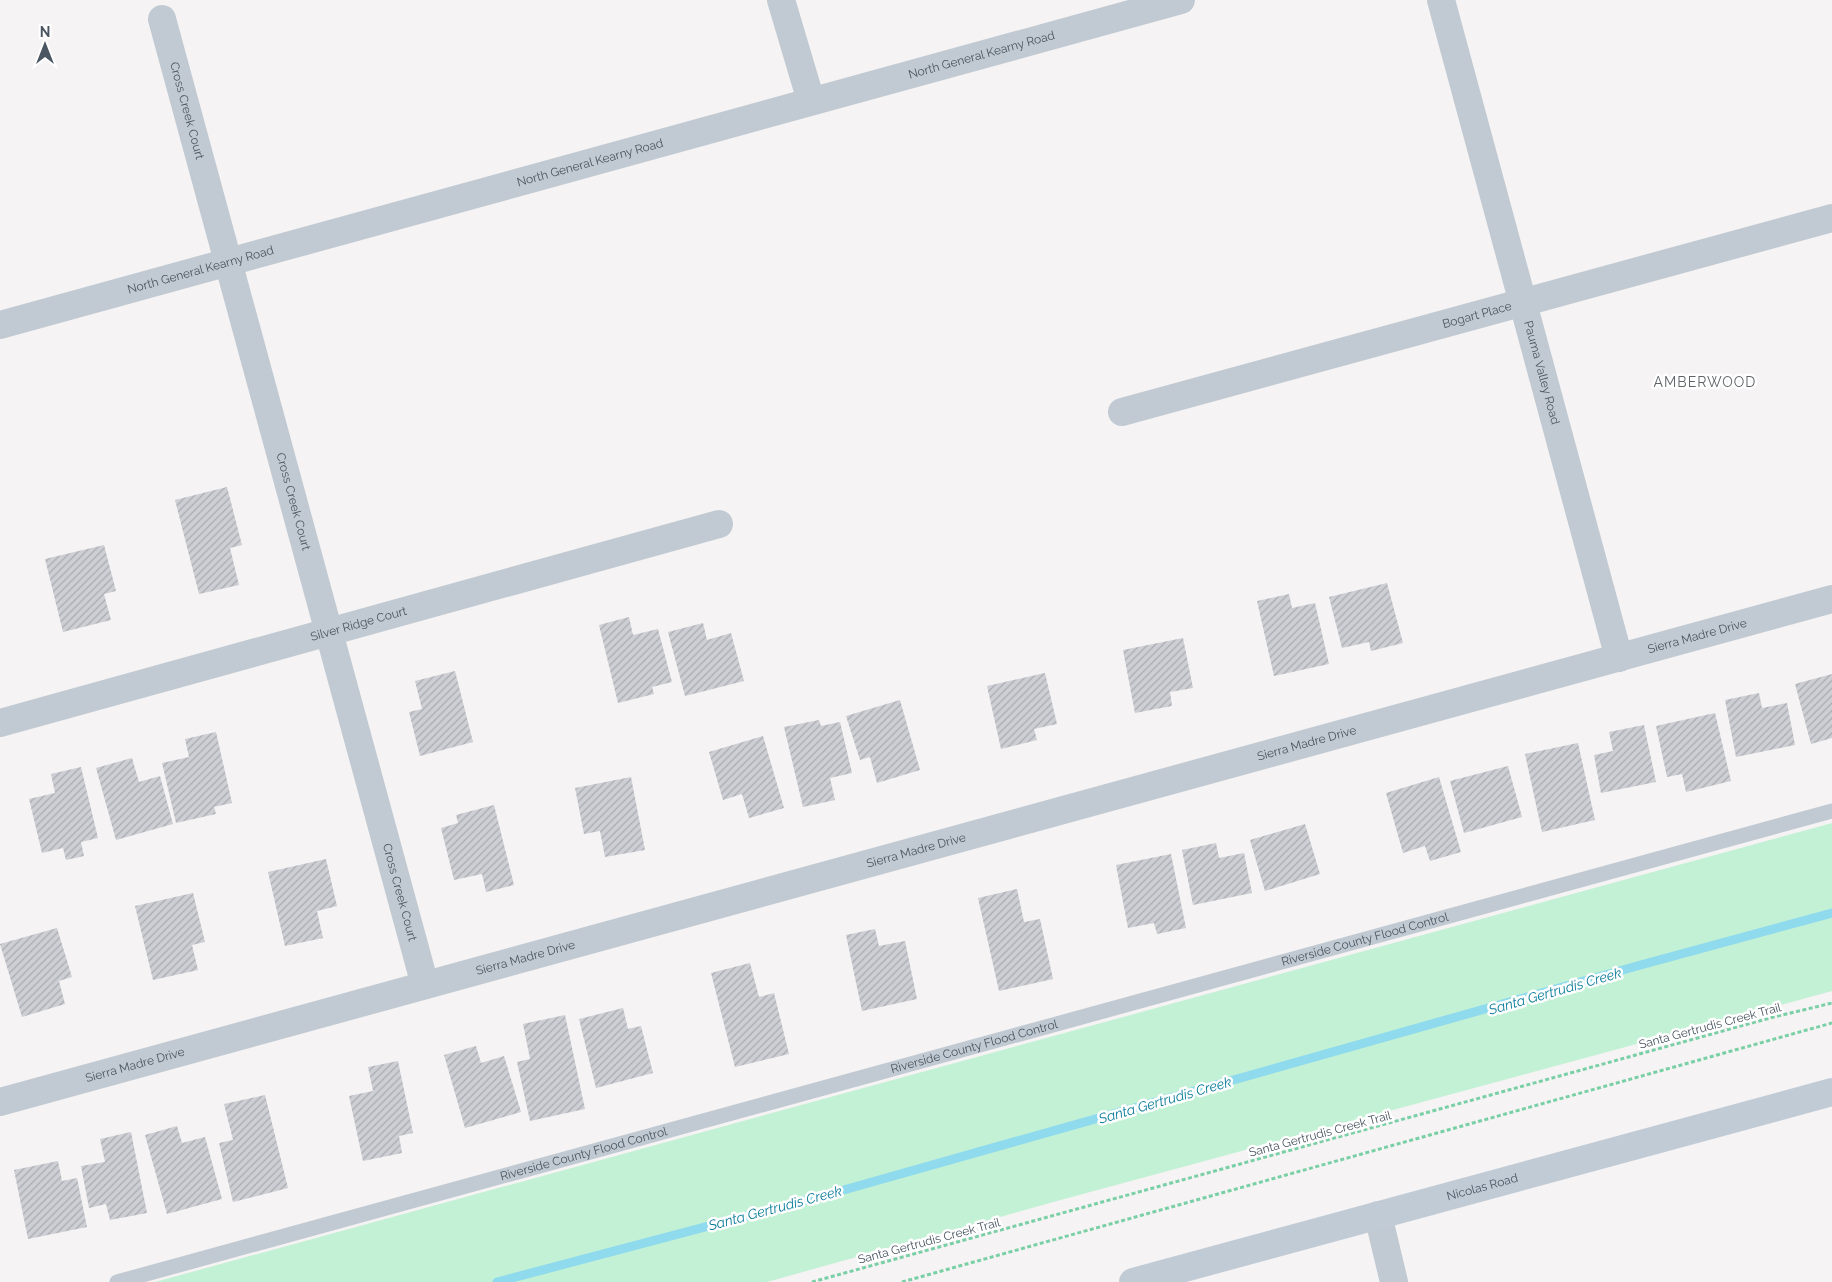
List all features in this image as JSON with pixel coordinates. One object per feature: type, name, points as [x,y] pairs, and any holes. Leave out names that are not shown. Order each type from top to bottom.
[{"type":"main road","name":"Nicolas Road","points":[[1133,1282],[1832,1092]]},
{"type":"street","points":[[781,0],[811,101]]},
{"type":"street","name":"North General Kearny Road","points":[[0,325],[1181,0]]},
{"type":"street","name":"Pauma Valley Road","points":[[1441,0],[1619,658]]},
{"type":"street","name":"Cross Creek Court","points":[[162,19],[230,263],[328,633],[425,985]]},
{"type":"street","name":"Bogart Place","points":[[1122,412],[1832,218]]},
{"type":"street","name":"Silver Ridge Court","points":[[0,723],[719,524]]},
{"type":"street","name":"Sierra Madre Drive","points":[[0,1102],[1832,599]]},
{"type":"street","points":[[1378,1215],[1394,1282]]},
{"type":"lane","name":"Riverside County Flood Control","points":[[117,1282],[1832,811]]},
{"type":"path","name":"Santa Gertrudis Creek Trail","points":[[812,1282],[1760,1021],[1832,1003]]},
{"type":"path","points":[[902,1282],[1832,1024]]},
{"type":"green space","points":[[1832,823],[1832,991],[1057,1201],[767,1282],[155,1282]]},
{"type":"building","points":[[227,487],[242,545],[230,548],[239,585],[199,594],[175,500]]},
{"type":"building","points":[[104,545],[116,591],[104,594],[111,620],[63,632],[45,559]]},
{"type":"building","points":[[1387,583],[1403,643],[1371,651],[1369,642],[1342,648],[1329,597]]},
{"type":"building","points":[[1289,594],[1292,608],[1315,603],[1329,664],[1274,676],[1257,601]]},
{"type":"building","points":[[629,617],[633,635],[658,629],[672,682],[652,687],[654,694],[618,703],[599,625]]},
{"type":"building","points":[[703,623],[707,640],[731,633],[744,681],[685,696],[668,632]]},
{"type":"building","points":[[1183,638],[1193,688],[1170,692],[1172,706],[1135,713],[1123,650]]},
{"type":"building","points":[[455,671],[473,742],[420,756],[409,712],[422,709],[415,681]]},
{"type":"building","points":[[1045,673],[1057,724],[1034,729],[1037,740],[1001,749],[987,686]]},
{"type":"building","points":[[1832,674],[1832,738],[1811,744],[1795,684]]},
{"type":"building","points":[[1759,693],[1762,708],[1787,703],[1795,745],[1736,757],[1725,700]]},
{"type":"building","points":[[900,700],[920,770],[877,783],[870,757],[860,760],[846,716]]},
{"type":"building","points":[[1715,713],[1731,781],[1686,792],[1682,774],[1667,777],[1656,726]]},
{"type":"building","points":[[819,720],[821,726],[840,722],[852,773],[830,778],[835,800],[803,807],[784,727]]},
{"type":"building","points":[[1644,725],[1656,782],[1601,793],[1594,755],[1613,751],[1609,732]]},
{"type":"building","points":[[216,732],[232,803],[214,807],[216,814],[176,823],[162,763],[189,757],[185,739]]},
{"type":"building","points":[[763,736],[784,808],[749,818],[742,794],[723,800],[709,752]]},
{"type":"building","points":[[1578,743],[1595,820],[1542,832],[1525,754]]},
{"type":"building","points":[[132,758],[139,782],[160,776],[173,824],[116,840],[96,768]]},
{"type":"building","points":[[1508,766],[1522,817],[1464,833],[1450,781]]},
{"type":"building","points":[[81,767],[98,838],[81,842],[84,856],[66,860],[63,848],[42,853],[29,799],[55,793],[51,774]]},
{"type":"building","points":[[631,777],[645,850],[605,857],[600,831],[584,834],[575,788]]},
{"type":"building","points":[[1439,777],[1461,852],[1430,861],[1425,846],[1403,853],[1386,793]]},
{"type":"building","points":[[494,805],[514,885],[486,892],[482,874],[454,880],[441,828],[458,823],[456,815]]},
{"type":"building","points":[[1305,824],[1320,874],[1265,891],[1250,840]]},
{"type":"building","points":[[1216,843],[1219,858],[1244,853],[1252,893],[1193,905],[1182,850]]},
{"type":"building","points":[[1171,854],[1186,928],[1157,934],[1154,923],[1128,928],[1116,865]]},
{"type":"building","points":[[326,859],[337,906],[317,911],[323,938],[285,946],[268,872]]},
{"type":"building","points":[[1017,889],[1024,922],[1040,919],[1053,979],[999,991],[978,898]]},
{"type":"building","points":[[193,893],[205,942],[192,945],[198,970],[153,980],[135,906]]},
{"type":"building","points":[[57,928],[72,977],[59,981],[65,1004],[22,1017],[0,944]]},
{"type":"building","points":[[875,929],[879,946],[905,941],[917,999],[862,1011],[846,935]]},
{"type":"building","points":[[750,963],[759,997],[774,993],[789,1054],[735,1067],[711,973]]},
{"type":"building","points":[[623,1008],[628,1029],[641,1026],[653,1073],[596,1088],[579,1019]]},
{"type":"building","points":[[565,1015],[585,1109],[530,1121],[517,1062],[530,1059],[523,1024]]},
{"type":"building","points":[[476,1046],[481,1063],[504,1056],[521,1112],[465,1128],[444,1055]]},
{"type":"building","points":[[398,1061],[413,1133],[399,1136],[402,1153],[363,1161],[349,1096],[373,1091],[368,1067]]},
{"type":"building","points":[[265,1095],[288,1188],[233,1202],[219,1143],[233,1140],[224,1104]]},
{"type":"building","points":[[177,1126],[182,1143],[205,1137],[222,1199],[167,1214],[145,1135]]},
{"type":"building","points":[[131,1132],[147,1213],[110,1220],[106,1204],[89,1208],[81,1166],[105,1162],[100,1139]]},
{"type":"building","points":[[58,1161],[62,1181],[77,1178],[87,1227],[28,1239],[14,1170]]},
{"type":"waterway","name":"Santa Gertrudis Creek","points":[[497,1282],[826,1195],[1637,966],[1832,913]]},
{"type":"district","name":"AMBERWOOD","points":[[1705,382]]}]
